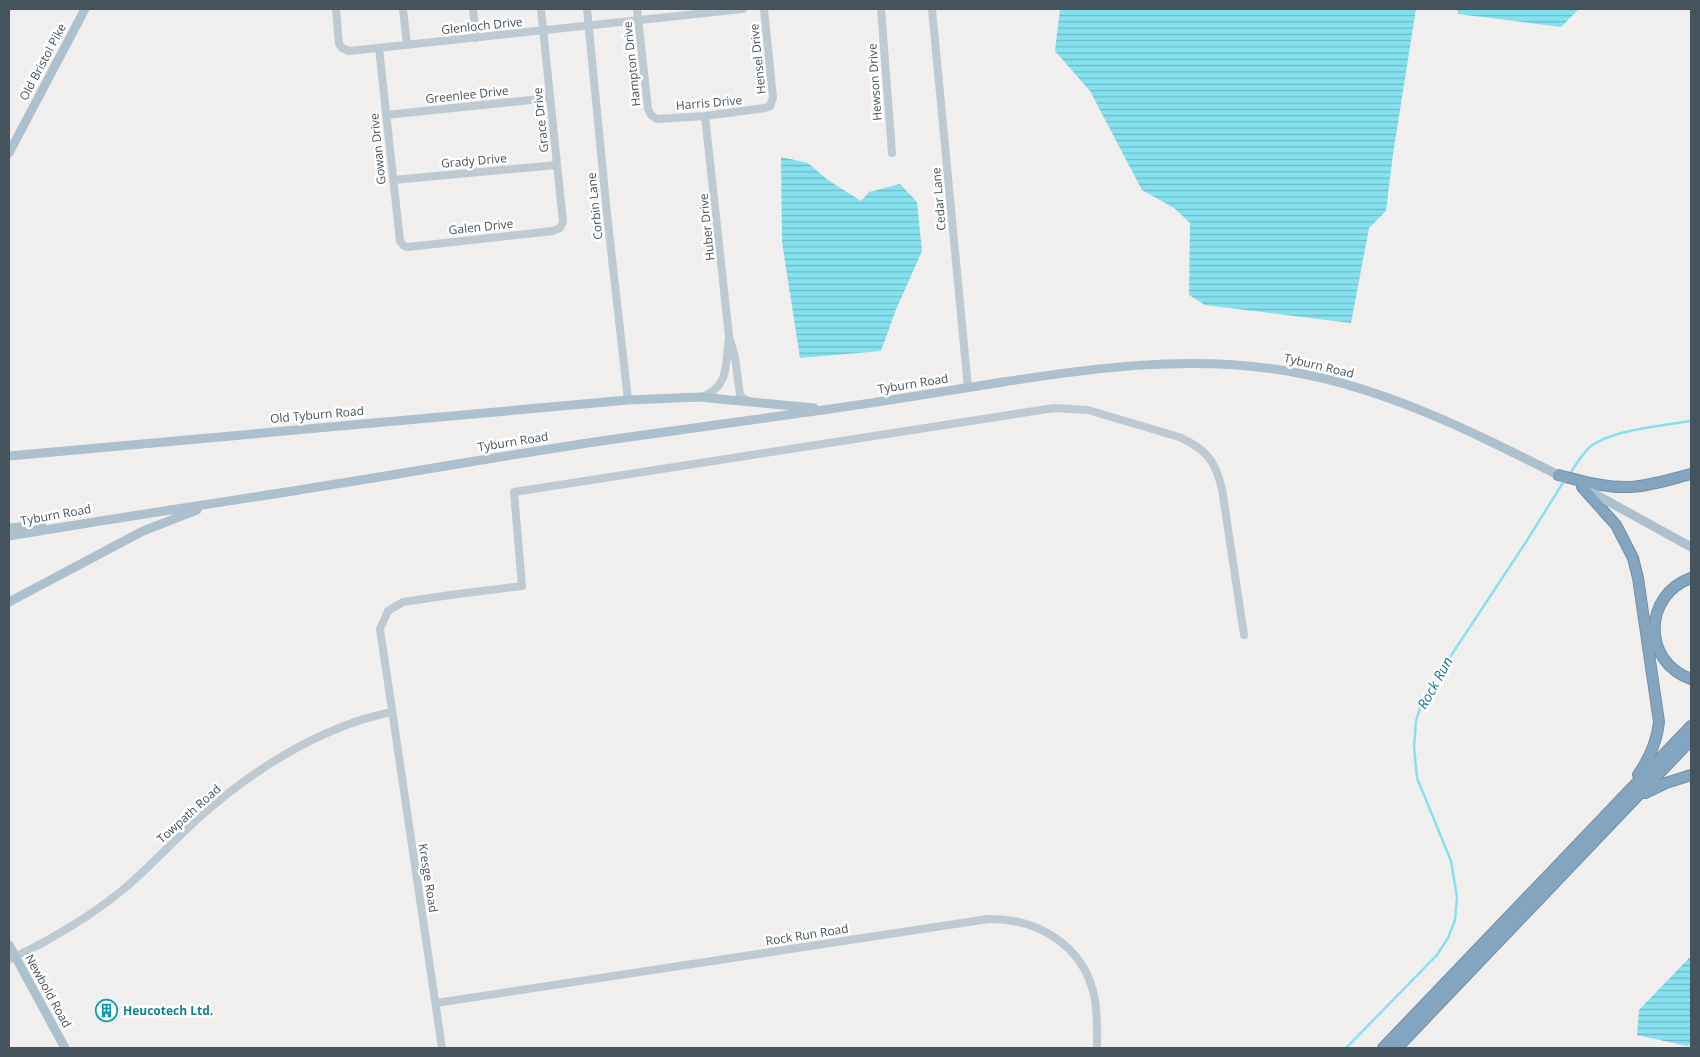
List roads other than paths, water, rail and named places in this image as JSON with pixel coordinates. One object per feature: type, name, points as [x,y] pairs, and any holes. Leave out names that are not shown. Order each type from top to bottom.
[{"type":"highway","points":[[1558,475],[1584,485],[1630,487],[1653,484],[1691,474]]},
{"type":"highway","points":[[1584,485],[1616,525],[1633,558],[1638,578],[1658,708],[1658,729],[1652,751],[1622,799]]},
{"type":"highway","points":[[1691,578],[1676,586],[1665,597],[1656,615],[1654,630],[1657,646],[1664,659],[1675,670],[1691,679]]},
{"type":"highway","points":[[1383,1048],[1691,726]]},
{"type":"highway","points":[[1397,1048],[1691,740]]},
{"type":"highway","points":[[1635,799],[1666,782],[1691,776]]},
{"type":"main road","name":"Old Bristol Pike","points":[[9,153],[86,9]]},
{"type":"main road","name":"Tyburn Road","points":[[9,536],[609,440],[829,410],[1064,372],[1133,364],[1230,365],[1277,369],[1322,377],[1415,407],[1486,439],[1558,475]]},
{"type":"main road","name":"Old Tyburn Road","points":[[9,456],[628,400],[700,398],[829,410]]},
{"type":"main road","points":[[1584,485],[1691,547]]},
{"type":"main road","points":[[9,602],[143,531],[218,503]]},
{"type":"main road","name":"Tyburn Road","points":[[9,528],[107,519]]},
{"type":"main road","name":"Newbold Road","points":[[9,945],[12,958],[65,1048]]},
{"type":"street","name":"Glenloch Drive","points":[[336,9],[339,44],[342,48],[349,51],[589,26],[708,11],[743,9]]},
{"type":"street","points":[[403,9],[407,45]]},
{"type":"street","points":[[473,9],[476,38]]},
{"type":"street","name":"Grace Drive","points":[[541,9],[563,222],[560,228]]},
{"type":"street","name":"Corbin Lane","points":[[587,9],[628,400]]},
{"type":"street","name":"Hampton Drive","points":[[637,9],[648,109],[651,115]]},
{"type":"street","name":"Hensel Drive","points":[[764,9],[774,98],[770,106]]},
{"type":"street","name":"Hewson Drive","points":[[882,9],[892,153]]},
{"type":"street","name":"Cedar Lane","points":[[932,9],[968,388]]},
{"type":"street","name":"Gowan Drive","points":[[379,48],[400,241],[404,246]]},
{"type":"street","name":"Greenlee Drive","points":[[386,115],[550,98]]},
{"type":"street","name":"Harris Drive","points":[[651,115],[657,118],[705,116],[770,106]]},
{"type":"street","name":"Huber Drive","points":[[705,116],[729,336],[736,358],[740,396],[750,402]]},
{"type":"street","name":"Grady Drive","points":[[393,180],[557,165]]},
{"type":"street","name":"Galen Drive","points":[[404,246],[553,231],[560,228]]},
{"type":"street","name":"Huber Drive","points":[[700,398],[714,392],[721,383],[729,336]]},
{"type":"street","name":"Kresge Road","points":[[442,1048],[391,712],[380,624],[388,611],[407,601],[522,586],[514,492],[1054,408],[1081,409],[1150,428],[1195,444],[1207,454],[1216,471],[1222,489],[1244,635]]},
{"type":"street","name":"Towpath Road","points":[[12,958],[46,941],[108,901],[142,873],[202,815],[231,791],[276,760],[332,731],[391,712]]},
{"type":"street","name":"Rock Run Road","points":[[436,1003],[988,919],[1005,919],[1022,922],[1049,932],[1078,959],[1094,993],[1097,1017],[1097,1048]]},
{"type":"water","points":[[1060,9],[1416,9],[1386,211],[1369,228],[1351,323],[1205,305],[1189,295],[1190,223],[1174,208],[1142,190],[1090,91],[1055,51]]},
{"type":"water","points":[[1457,9],[1579,9],[1561,27],[1458,14]]},
{"type":"water","points":[[781,157],[808,163],[828,180],[861,201],[869,192],[900,184],[917,202],[922,251],[895,312],[881,351],[800,358],[782,242]]},
{"type":"water","points":[[1691,956],[1691,1043],[1687,1046],[1637,1035],[1639,1010]]},
{"type":"waterway","name":"Rock Run","points":[[1569,475],[1584,453],[1599,441],[1624,432],[1691,421]]},
{"type":"waterway","name":"Rock Run","points":[[1346,1048],[1437,955],[1448,938],[1455,920],[1457,897],[1451,861],[1417,778],[1414,747],[1416,721],[1423,698],[1564,481]]},
{"type":"place","name":"Heucotech Ltd.","points":[[107,1011]]}]
